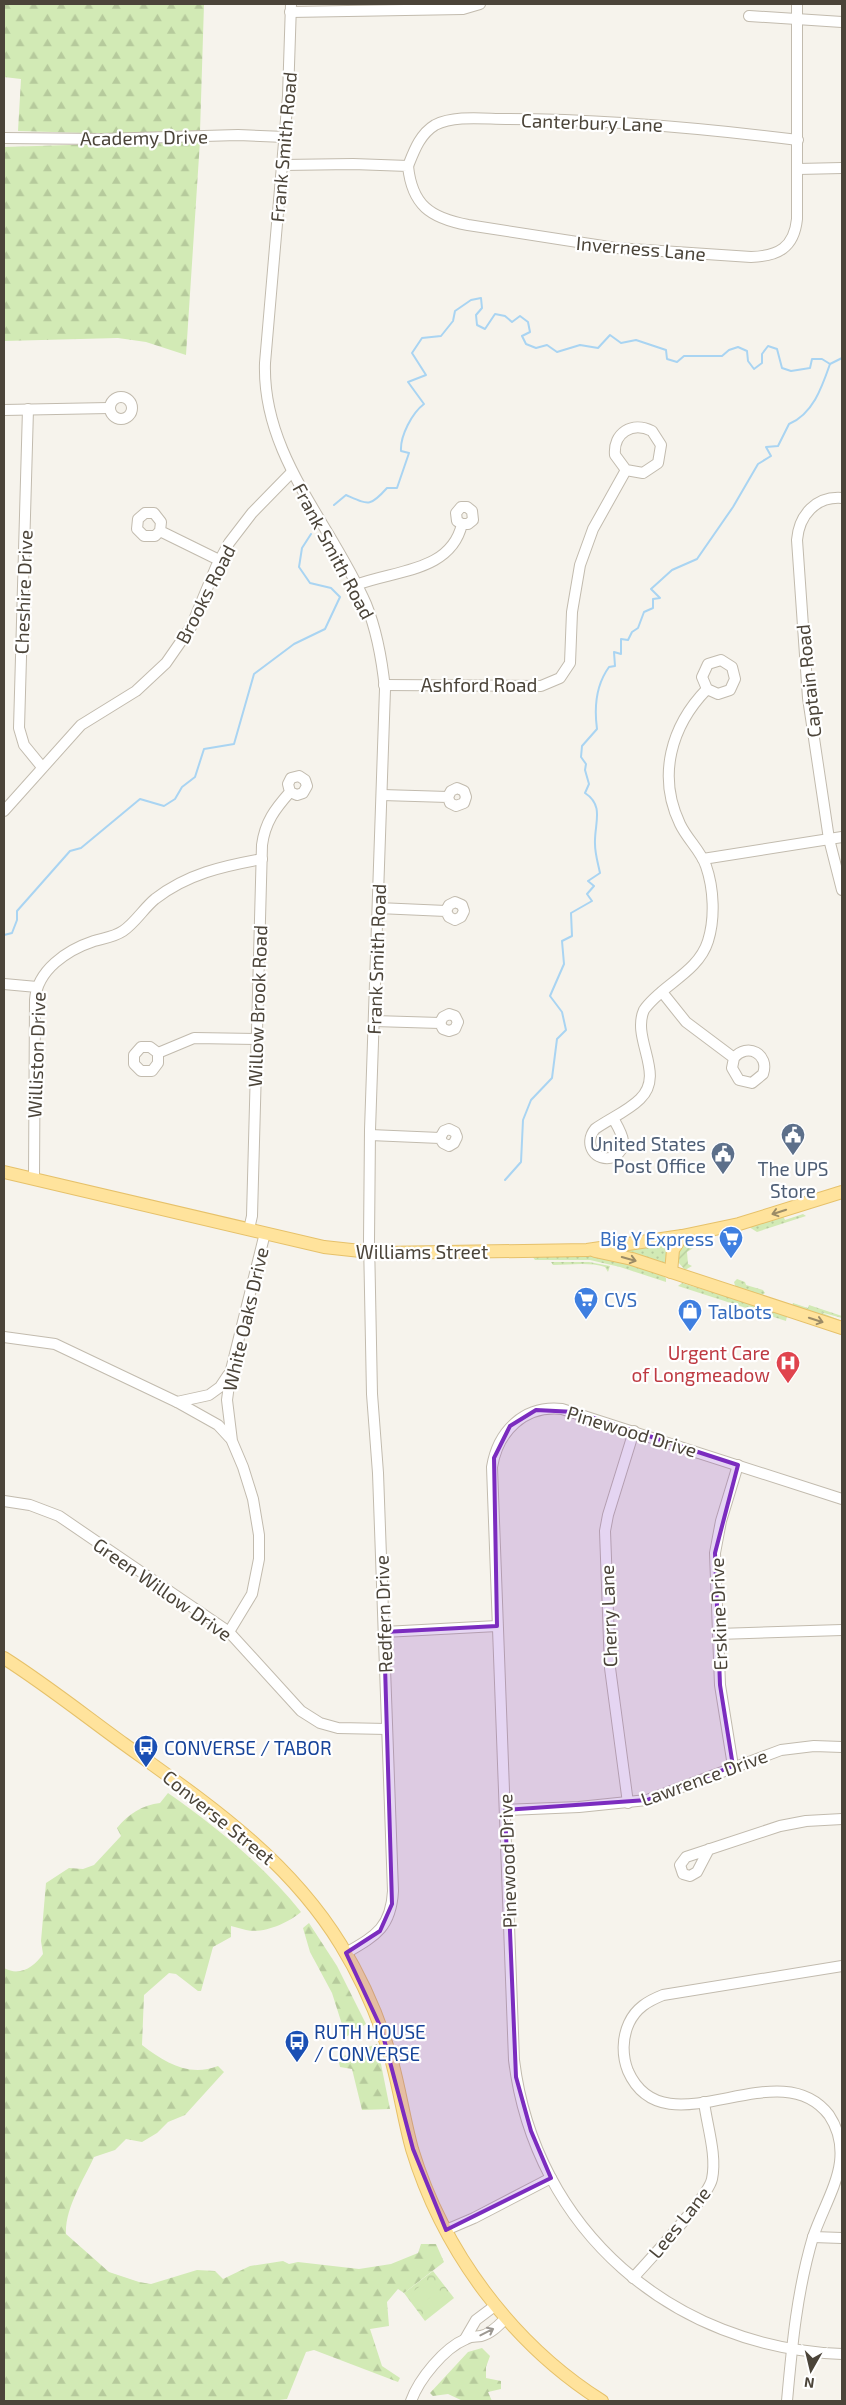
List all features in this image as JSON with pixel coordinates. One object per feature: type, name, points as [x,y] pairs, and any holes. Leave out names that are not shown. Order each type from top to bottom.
[{"type":"main road","name":"Williams Street","points":[[4,1172],[336,1249],[370,1252],[588,1250],[682,1236],[739,1224],[842,1192]]},
{"type":"main road","points":[[671,1272],[673,1250],[682,1236]]},
{"type":"main road","points":[[588,1250],[623,1257],[842,1328]]},
{"type":"main road","name":"Converse Street","points":[[4,1658],[177,1782],[253,1840],[306,1896],[346,1953],[367,1992],[392,2063],[413,2149],[428,2192],[464,2262],[506,2318],[550,2362],[602,2401]]},
{"type":"street","points":[[290,8],[463,9],[480,4]]},
{"type":"street","name":"Inverness Lane","points":[[408,166],[411,186],[420,202],[438,216],[454,223],[616,248],[751,257],[766,256],[778,252],[795,235],[798,219],[797,4]]},
{"type":"street","name":"Frank Smith Road","points":[[290,8],[289,86],[264,375],[272,424],[292,472],[356,585],[376,633],[384,685],[370,1135],[370,1252]]},
{"type":"street","points":[[749,16],[842,22]]},
{"type":"street","name":"Canterbury Lane","points":[[408,166],[417,145],[425,134],[435,125],[454,120],[563,119],[663,124],[798,140]]},
{"type":"street","name":"Academy Drive","points":[[4,138],[101,139],[238,135],[285,137]]},
{"type":"street","points":[[283,165],[353,164],[408,166]]},
{"type":"street","points":[[798,169],[842,168]]},
{"type":"street","points":[[4,410],[110,408]]},
{"type":"street","name":"Cheshire Drive","points":[[28,409],[19,728],[24,746],[42,767]]},
{"type":"street","points":[[634,427],[652,431],[661,445],[658,463],[643,473],[626,470],[615,455],[618,437],[634,427]]},
{"type":"street","name":"Ashford Road","points":[[384,685],[541,686],[560,678],[570,663],[574,598],[583,553],[602,511],[626,470]]},
{"type":"street","name":"Brooks Road","points":[[4,811],[81,726],[136,691],[166,663],[191,627],[219,560],[240,528],[292,472]]},
{"type":"street","name":"Captain Road","points":[[842,498],[824,501],[811,507],[800,523],[797,540],[808,698],[829,839],[842,890]]},
{"type":"street","points":[[356,585],[437,560],[454,546],[462,524]]},
{"type":"street","points":[[160,531],[219,560]]},
{"type":"street","points":[[613,1118],[640,1100],[646,1090],[650,1067],[642,1040],[640,1024],[648,1004],[692,967],[702,955],[708,942],[712,898],[703,859],[681,827],[674,812],[670,795],[668,769],[672,744],[681,721],[707,689]]},
{"type":"street","name":"Willow Brook Road","points":[[249,1229],[252,1216],[263,838],[267,821],[290,792]]},
{"type":"street","points":[[382,795],[448,797]]},
{"type":"street","points":[[703,859],[842,837]]},
{"type":"street","name":"Williston Drive","points":[[34,1179],[37,987],[47,972],[62,958],[81,946],[123,931],[147,906],[175,886],[215,868],[262,859]]},
{"type":"street","points":[[378,908],[446,911]]},
{"type":"street","points":[[4,984],[37,987]]},
{"type":"street","points":[[662,992],[686,1022],[734,1058]]},
{"type":"street","points":[[374,1021],[440,1023]]},
{"type":"street","points":[[158,1053],[194,1038],[257,1039]]},
{"type":"street","points":[[370,1135],[440,1138]]},
{"type":"street","name":"White Oaks Drive","points":[[228,1632],[252,1594],[257,1576],[259,1550],[253,1499],[232,1441],[227,1400],[231,1370],[265,1233]]},
{"type":"street","name":"Redfern Drive","points":[[346,1953],[380,1931],[390,1914],[392,1904],[384,1632],[372,1394],[370,1252]]},
{"type":"street","points":[[4,1336],[55,1344],[177,1402],[218,1425],[232,1441]]},
{"type":"street","points":[[177,1402],[209,1395],[220,1387],[231,1370]]},
{"type":"street","name":"Pinewood Drive","points":[[842,1499],[575,1412],[548,1408],[536,1410],[522,1416],[505,1432],[498,1445],[492,1467],[515,2068],[525,2113],[539,2153],[551,2178],[590,2235],[613,2261],[664,2300],[710,2325],[740,2337],[791,2350],[842,2354]]},
{"type":"street","name":"Cherry Lane","points":[[628,1803],[610,1668],[605,1531],[608,1515],[634,1431]]},
{"type":"street","name":"Erskine Drive","points":[[733,1766],[721,1696],[715,1561],[717,1537],[738,1465]]},
{"type":"street","name":"Green Willow Drive","points":[[4,1501],[35,1507],[59,1516],[228,1632],[301,1711],[320,1723],[338,1728],[387,1729]]},
{"type":"street","points":[[384,1632],[497,1626]]},
{"type":"street","points":[[718,1634],[842,1630]]},
{"type":"street","name":"Lawrence Drive","points":[[505,1810],[628,1803],[647,1800],[677,1790],[733,1766],[781,1750],[814,1746],[842,1747]]},
{"type":"street","points":[[709,1849],[787,1825],[842,1819]]},
{"type":"street","points":[[842,1966],[663,1995],[639,2008],[627,2028],[623,2050],[627,2067],[634,2083],[648,2095],[666,2103],[679,2105],[781,2090],[807,2098],[827,2113],[842,2118]]},
{"type":"street","name":"Lees Lane","points":[[633,2278],[700,2200],[710,2184],[712,2160],[704,2102]]},
{"type":"street","points":[[787,2401],[791,2350],[801,2287],[813,2237],[837,2173],[841,2148],[839,2134],[827,2113]]},
{"type":"street","points":[[446,2230],[468,2221],[551,2178]]},
{"type":"street","points":[[813,2237],[842,2238]]},
{"type":"street","points":[[411,2401],[420,2382],[434,2363],[465,2339],[476,2320],[496,2305]]},
{"type":"street","points":[[465,2339],[482,2336],[491,2332],[506,2318]]},
{"type":"highlighted area","points":[[536,1410],[575,1412],[738,1465],[715,1553],[720,1685],[733,1766],[647,1800],[505,1810],[516,2077],[531,2131],[551,2178],[446,2230],[413,2149],[381,2028],[346,1953],[380,1931],[392,1904],[384,1632],[497,1626],[494,1458],[510,1426]]},
{"type":"green space","points":[[4,4],[204,4],[200,132],[120,134],[18,131],[21,79],[4,77]]},
{"type":"green space","points":[[200,141],[186,355],[146,342],[118,338],[4,341],[4,147]]},
{"type":"green space","points":[[803,1214],[806,1216],[757,1232],[749,1227],[783,1216],[785,1220]]},
{"type":"green space","points":[[670,1242],[668,1266],[618,1249]]},
{"type":"green space","points":[[686,1244],[693,1248],[687,1252],[688,1264],[692,1266],[685,1270],[678,1262],[679,1249]]},
{"type":"green space","points":[[587,1255],[610,1258],[662,1275],[666,1278],[666,1282],[620,1267],[590,1260],[535,1260],[532,1256]]},
{"type":"green space","points":[[551,1262],[589,1262],[610,1266],[608,1272],[605,1267],[599,1265],[553,1265]]},
{"type":"green space","points":[[737,1279],[745,1282],[746,1285],[763,1290],[765,1293],[761,1296],[736,1289],[734,1282]]},
{"type":"green space","points":[[682,1283],[787,1315],[786,1321],[678,1286]]},
{"type":"green space","points":[[793,1303],[808,1308],[809,1305],[842,1316],[842,1318],[820,1312],[842,1321],[842,1324],[792,1307]]},
{"type":"green space","points":[[168,1793],[239,1848],[271,1878],[301,1912],[283,1924],[268,1929],[253,1931],[231,1926],[231,1937],[213,1947],[201,1991],[198,1991],[176,1974],[169,1973],[144,1995],[142,2045],[169,2062],[187,2069],[197,2070],[218,2066],[224,2072],[185,2115],[168,2122],[157,2133],[142,2142],[126,2139],[115,2150],[94,2157],[68,2214],[66,2234],[109,2272],[151,2284],[197,2270],[215,2271],[223,2279],[250,2266],[283,2261],[289,2264],[298,2262],[359,2269],[391,2264],[418,2253],[421,2244],[436,2244],[444,2262],[404,2293],[398,2289],[387,2302],[389,2326],[370,2329],[382,2366],[400,2378],[398,2382],[314,2350],[306,2352],[287,2399],[272,2401],[4,2401],[4,1968],[10,1971],[21,1971],[31,1967],[43,1954],[41,1941],[46,1883],[69,1868],[83,1869],[94,1865],[121,1836],[117,1828],[121,1823],[131,1814],[142,1808],[160,1803]]},
{"type":"green space","points":[[309,1923],[337,1966],[366,2024],[346,2037],[332,1993],[310,1952],[303,1928]]},
{"type":"green space","points":[[377,2044],[390,2109],[362,2110],[352,2069],[340,2067],[338,2058]]},
{"type":"green space","points":[[433,2271],[454,2298],[425,2321],[404,2293]]},
{"type":"green space","points":[[431,2278],[438,2287],[418,2302],[411,2293]]},
{"type":"green space","points":[[440,2290],[447,2299],[427,2314],[420,2305]]},
{"type":"green space","points":[[482,2348],[490,2356],[486,2367],[486,2378],[501,2381],[501,2389],[488,2392],[492,2401],[463,2401],[448,2394],[433,2396],[430,2393],[468,2352]]},
{"type":"waterway","points":[[334,505],[346,495],[360,501],[369,502],[377,499],[387,488],[397,488],[409,453],[401,451],[402,439],[411,419],[424,404],[408,382],[426,375],[412,353],[422,338],[441,336],[453,321],[455,311],[471,300],[481,298],[482,308],[476,315],[477,325],[485,329],[495,314],[505,316],[512,322],[520,316],[528,322],[530,332],[522,336],[526,344],[536,348],[547,345],[557,352],[580,345],[598,348],[610,335],[621,343],[636,340],[666,350],[667,359],[677,362],[684,356],[722,356],[729,350],[738,347],[747,351],[748,361],[754,369],[762,363],[762,354],[768,346],[777,349],[782,368],[791,371],[810,368],[812,359],[822,359],[830,364],[842,358]]},
{"type":"waterway","points":[[505,1180],[521,1162],[523,1120],[531,1100],[552,1078],[557,1039],[566,1030],[562,1012],[550,996],[564,964],[562,941],[572,936],[571,913],[592,901],[587,894],[594,886],[588,881],[600,873],[595,848],[597,810],[591,798],[585,793],[589,784],[585,770],[586,764],[581,757],[582,746],[597,729],[596,704],[601,681],[609,667],[615,666],[614,652],[621,654],[621,639],[628,640],[632,632],[638,628],[644,612],[653,608],[653,599],[660,598],[651,589],[672,570],[697,559],[733,507],[758,464],[771,456],[766,447],[778,446],[789,424],[804,414],[816,399],[830,364]]},
{"type":"waterway","points":[[4,935],[12,933],[17,920],[17,911],[70,851],[81,848],[140,799],[164,806],[175,799],[182,787],[195,777],[204,749],[234,744],[254,674],[294,644],[325,629],[340,597],[331,588],[310,583],[299,567],[302,548],[311,534]]},
{"type":"place","name":"The UPS Store","points":[[793,1156]]},
{"type":"place","name":"United States Post Office","points":[[723,1175]]},
{"type":"place","name":"Big Y Express","points":[[731,1259]]},
{"type":"place","name":"CVS","points":[[586,1320]]},
{"type":"place","name":"Talbots","points":[[690,1332]]},
{"type":"place","name":"Urgent Care of Longmeadow","points":[[788,1384]]},
{"type":"place","name":"CONVERSE / TABOR","points":[[146,1768]]},
{"type":"place","name":"RUTH HOUSE / CONVERSE","points":[[297,2063]]}]
